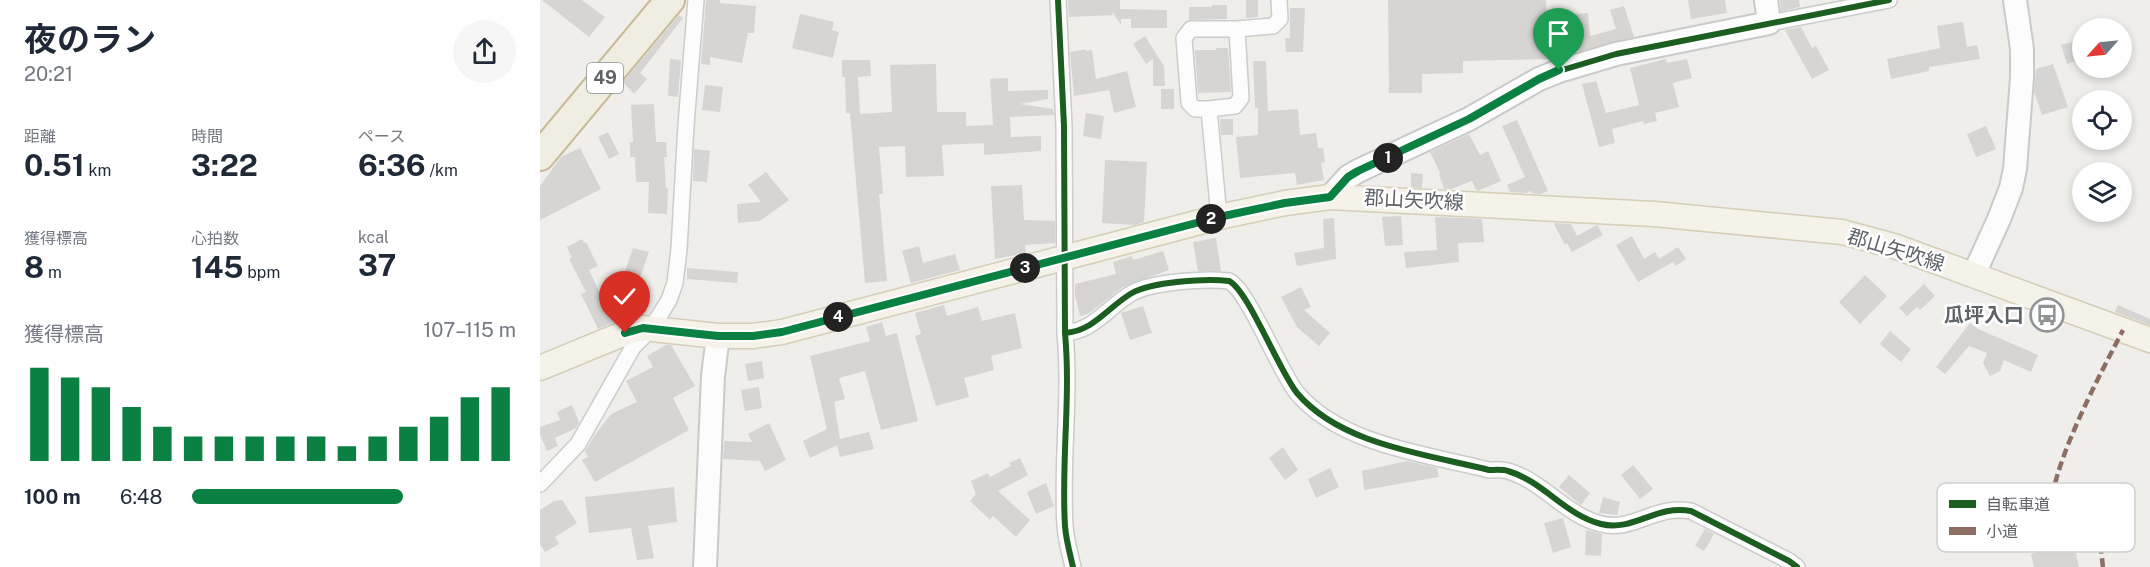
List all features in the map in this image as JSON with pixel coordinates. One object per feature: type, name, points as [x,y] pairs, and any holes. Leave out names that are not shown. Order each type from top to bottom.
[{"type":"highway","name":"49","points":[[540,129],[648,0]]},
{"type":"highway","name":"49","points":[[540,156],[670,0]]},
{"type":"main road","name":"郡山矢吹線","points":[[540,368],[625,333],[643,328],[718,336],[753,336],[782,332],[1219,217],[1285,203],[1330,197],[1654,214],[1842,232],[1894,246],[1974,274],[2150,340]]},
{"type":"street","points":[[540,484],[578,444],[633,347],[651,329],[669,300],[675,283],[696,0]]},
{"type":"street","points":[[1058,0],[1064,115],[1065,333],[1068,360],[1065,528],[1073,567]]},
{"type":"street","points":[[1237,29],[1241,98],[1235,106],[1196,109],[1189,103],[1184,38],[1191,30],[1273,26],[1280,19],[1279,0]]},
{"type":"street","points":[[1766,0],[1769,23]]},
{"type":"street","points":[[1330,197],[1348,177],[1358,171],[1469,119],[1559,70],[1616,54],[1888,0]]},
{"type":"street","points":[[1974,274],[1999,219],[2011,188],[2015,169],[2022,78],[2022,49],[2015,0]]},
{"type":"street","points":[[1209,109],[1219,217]]},
{"type":"street","points":[[1065,333],[1074,333],[1094,323],[1116,303],[1136,291],[1156,285],[1228,281],[1240,291],[1296,392],[1333,424],[1372,441],[1489,470],[1507,471],[1534,484],[1578,516],[1600,524],[1614,526],[1627,524],[1665,510],[1679,508],[1691,511],[1797,567]]},
{"type":"street","points":[[705,567],[713,376],[718,336]]},
{"type":"building","points":[[542,0],[582,0],[605,17],[589,37]]},
{"type":"building","points":[[706,0],[756,6],[754,33],[748,33],[742,63],[710,57],[710,65],[701,64]]},
{"type":"building","points":[[1068,0],[1120,0],[1120,9],[1167,10],[1167,28],[1131,28],[1131,19],[1121,19],[1121,25],[1112,11],[1113,15],[1069,17]]},
{"type":"building","points":[[1246,0],[1258,0],[1258,17],[1246,18]]},
{"type":"building","points":[[1388,0],[1546,0],[1548,59],[1463,61],[1463,73],[1422,74],[1422,93],[1389,93]]},
{"type":"building","points":[[1688,0],[1725,0],[1727,13],[1691,19]]},
{"type":"building","points":[[1780,0],[1799,0],[1800,7],[1781,11]]},
{"type":"building","points":[[1212,5],[1227,5],[1227,19],[1189,20],[1189,7],[1212,7]]},
{"type":"building","points":[[1624,6],[1634,37],[1580,51],[1569,51],[1566,15],[1588,13],[1590,36],[1616,29],[1610,10]]},
{"type":"building","points":[[1290,8],[1305,8],[1303,52],[1286,52],[1285,38],[1290,38]]},
{"type":"building","points":[[800,14],[834,22],[832,30],[839,32],[833,58],[792,48]]},
{"type":"building","points":[[679,15],[683,18],[640,73],[647,79],[634,94],[623,82]]},
{"type":"building","points":[[1963,22],[1967,47],[1977,45],[1980,59],[1929,67],[1929,71],[1891,79],[1887,59],[1940,48],[1937,26]]},
{"type":"building","points":[[1801,27],[1812,48],[1816,46],[1829,70],[1812,79],[1785,30]]},
{"type":"building","points":[[1145,36],[1164,66],[1165,86],[1153,86],[1153,59],[1146,64],[1133,44]]},
{"type":"building","points":[[2072,42],[2072,62],[2067,64],[2061,45]]},
{"type":"building","points":[[1216,48],[1228,48],[1231,92],[1198,93],[1195,50],[1216,50]]},
{"type":"building","points":[[1086,49],[1086,51],[1092,50],[1096,79],[1127,71],[1136,107],[1114,113],[1109,90],[1074,96],[1070,52]]},
{"type":"building","points":[[670,59],[681,60],[678,97],[668,96]]},
{"type":"building","points":[[1666,59],[1667,63],[1687,59],[1692,78],[1673,83],[1679,107],[1655,113],[1657,121],[1644,124],[1643,121],[1612,129],[1615,143],[1599,147],[1582,84],[1596,81],[1606,113],[1639,105],[1630,68]]},
{"type":"building","points":[[842,60],[870,60],[871,76],[858,77],[860,114],[892,112],[890,65],[936,64],[937,112],[966,112],[966,126],[993,125],[990,79],[1008,78],[1008,91],[1048,90],[1048,99],[1020,104],[1053,109],[1054,115],[1010,117],[1011,137],[1041,136],[1041,151],[984,155],[984,143],[942,145],[944,176],[906,177],[905,146],[879,147],[883,194],[879,194],[887,281],[865,283],[850,113],[846,113]]},
{"type":"building","points":[[1253,61],[1266,61],[1268,111],[1298,109],[1300,135],[1316,133],[1318,148],[1323,148],[1325,162],[1321,163],[1324,180],[1297,185],[1295,173],[1240,178],[1236,137],[1258,135],[1258,108],[1255,108]]},
{"type":"building","points":[[2053,64],[2068,107],[2042,115],[2034,92],[2036,69]]},
{"type":"building","points":[[705,85],[723,87],[720,112],[702,110]]},
{"type":"building","points":[[1161,89],[1174,89],[1174,109],[1161,109]]},
{"type":"building","points":[[654,104],[656,142],[666,142],[667,157],[664,157],[666,188],[668,188],[667,214],[648,213],[649,182],[636,182],[635,157],[630,157],[630,142],[633,142],[631,105]]},
{"type":"building","points":[[1086,113],[1104,116],[1101,139],[1083,136]]},
{"type":"building","points":[[1220,119],[1233,119],[1233,135],[1221,135]]},
{"type":"building","points":[[1517,120],[1548,191],[1540,194],[1531,191],[1510,192],[1507,185],[1525,177],[1502,126]]},
{"type":"building","points":[[1986,126],[1996,149],[1976,157],[1967,134]]},
{"type":"building","points":[[608,132],[619,154],[609,159],[598,137]]},
{"type":"building","points":[[1469,134],[1480,155],[1488,151],[1501,181],[1478,191],[1472,181],[1451,189],[1444,189],[1439,174],[1441,175],[1430,152]]},
{"type":"building","points":[[580,148],[601,189],[540,220],[540,186],[561,157]]},
{"type":"building","points":[[694,149],[710,151],[707,182],[693,181]]},
{"type":"building","points":[[1105,160],[1147,162],[1144,222],[1134,225],[1102,223]]},
{"type":"building","points":[[766,172],[789,200],[760,221],[738,223],[737,204],[761,202],[748,185]]},
{"type":"building","points":[[1411,173],[1423,174],[1422,188],[1411,187]]},
{"type":"building","points":[[1022,185],[1024,220],[1055,221],[1055,243],[1025,245],[1026,253],[995,259],[991,186]]},
{"type":"building","points":[[1401,216],[1403,245],[1385,246],[1382,217]]},
{"type":"building","points":[[1435,217],[1482,219],[1484,242],[1458,243],[1459,262],[1406,268],[1404,252],[1437,250]]},
{"type":"building","points":[[1334,218],[1336,259],[1297,266],[1294,253],[1324,248],[1323,219]]},
{"type":"building","points":[[1555,223],[1571,224],[1577,236],[1597,225],[1603,235],[1572,252],[1567,243],[1565,245]]},
{"type":"building","points":[[1632,236],[1644,259],[1655,252],[1659,259],[1678,247],[1686,259],[1676,266],[1673,262],[1638,282],[1616,245]]},
{"type":"building","points":[[1216,238],[1221,271],[1198,271],[1193,242]]},
{"type":"building","points":[[582,239],[584,243],[586,242],[598,266],[589,270],[614,322],[598,329],[581,294],[586,292],[569,259],[572,258],[567,247]]},
{"type":"building","points":[[919,246],[923,263],[955,254],[960,270],[911,283],[902,251]]},
{"type":"building","points":[[633,248],[649,252],[635,292],[620,287]]},
{"type":"building","points":[[1163,251],[1169,270],[1123,287],[1088,314],[1080,316],[1075,284],[1116,274],[1113,262],[1132,256],[1133,260]]},
{"type":"building","points":[[687,268],[738,272],[737,283],[687,279]]},
{"type":"building","points":[[1865,275],[1887,296],[1860,324],[1839,302]]},
{"type":"building","points":[[1924,284],[1935,296],[1920,310],[1917,307],[1907,316],[1899,308]]},
{"type":"building","points":[[1301,287],[1311,307],[1304,310],[1330,333],[1319,346],[1297,327],[1281,297]]},
{"type":"building","points":[[944,305],[947,316],[978,307],[982,321],[1015,313],[1022,348],[991,356],[994,370],[964,378],[969,397],[936,406],[915,336],[921,334],[915,313]]},
{"type":"building","points":[[2118,305],[2150,319],[2150,325],[2115,312]]},
{"type":"building","points":[[1143,306],[1152,333],[1130,340],[1121,313]]},
{"type":"building","points":[[882,322],[886,336],[897,333],[918,421],[881,430],[865,371],[839,378],[845,399],[834,402],[840,439],[869,432],[874,449],[840,457],[837,445],[810,458],[803,441],[827,429],[810,356],[870,341],[866,327]]},
{"type":"building","points":[[1970,323],[1978,329],[2038,355],[2031,372],[2004,360],[2000,371],[1990,376],[1983,363],[1987,353],[1969,346],[1945,374],[1936,367]]},
{"type":"building","points":[[1890,331],[1911,349],[1901,362],[1880,344]]},
{"type":"building","points":[[666,345],[671,345],[695,386],[673,398],[689,430],[595,482],[582,460],[588,457],[585,451],[611,414],[637,402],[626,381],[653,367],[647,356]]},
{"type":"building","points":[[762,361],[764,378],[748,381],[745,364]]},
{"type":"building","points":[[759,387],[762,408],[745,411],[741,390]]},
{"type":"building","points":[[572,405],[579,422],[576,428],[555,438],[558,446],[547,451],[540,434],[540,427],[560,420],[557,412]]},
{"type":"building","points":[[769,423],[786,460],[765,471],[760,461],[723,459],[724,441],[752,442],[748,434]]},
{"type":"building","points":[[1283,447],[1298,470],[1285,480],[1269,458]]},
{"type":"building","points":[[1020,458],[1028,475],[998,491],[1030,520],[1016,537],[993,516],[990,520],[970,501],[976,494],[971,481],[988,473],[990,477],[1011,466],[1009,463]]},
{"type":"building","points":[[1407,461],[1437,468],[1439,477],[1364,490],[1362,471]]},
{"type":"building","points":[[1633,465],[1653,489],[1640,499],[1621,475]]},
{"type":"building","points":[[1330,468],[1339,487],[1316,498],[1308,479]]},
{"type":"building","points":[[1569,475],[1590,493],[1581,505],[1559,487]]},
{"type":"building","points":[[1046,483],[1054,506],[1036,514],[1027,492]]},
{"type":"building","points":[[674,487],[677,522],[648,526],[654,558],[637,560],[631,528],[589,533],[585,497]]},
{"type":"building","points":[[1603,497],[1620,502],[1617,515],[1599,513]]},
{"type":"building","points":[[562,500],[577,523],[555,537],[559,544],[545,552],[540,544],[540,510],[554,501]]},
{"type":"building","points":[[1563,518],[1571,547],[1553,553],[1544,523]]},
{"type":"building","points":[[1705,529],[1714,534],[1704,551],[1695,546]]},
{"type":"building","points":[[1586,530],[1602,534],[1601,556],[1585,555]]},
{"type":"building","points":[[2076,552],[2079,567],[2034,567],[2031,554]]},
{"type":"marked path","points":[[2055,483],[2074,429],[2123,330]]},
{"type":"marked path","points":[[2101,552],[2103,567]]},
{"type":"cycle path","points":[[1058,0],[1064,126],[1067,357],[1064,502],[1068,547],[1073,567]]},
{"type":"cycle path","points":[[1330,197],[1348,177],[1358,171],[1469,119],[1539,79],[1559,71],[1616,54],[1889,0]]},
{"type":"cycle path","points":[[1065,333],[1093,323],[1124,298],[1141,289],[1179,282],[1229,281],[1237,287],[1245,299],[1297,393],[1315,411],[1337,425],[1360,436],[1412,452],[1489,470],[1508,471],[1532,482],[1588,520],[1601,524],[1635,522],[1667,511],[1691,511],[1797,567]]},
{"type":"place","name":"瓜坪入口","points":[[2047,315]]},
{"type":"route","points":[[625,333],[643,328],[718,336],[753,336],[782,332],[1219,217],[1285,203],[1330,197],[1348,177],[1358,171],[1469,119],[1559,70]]}]
